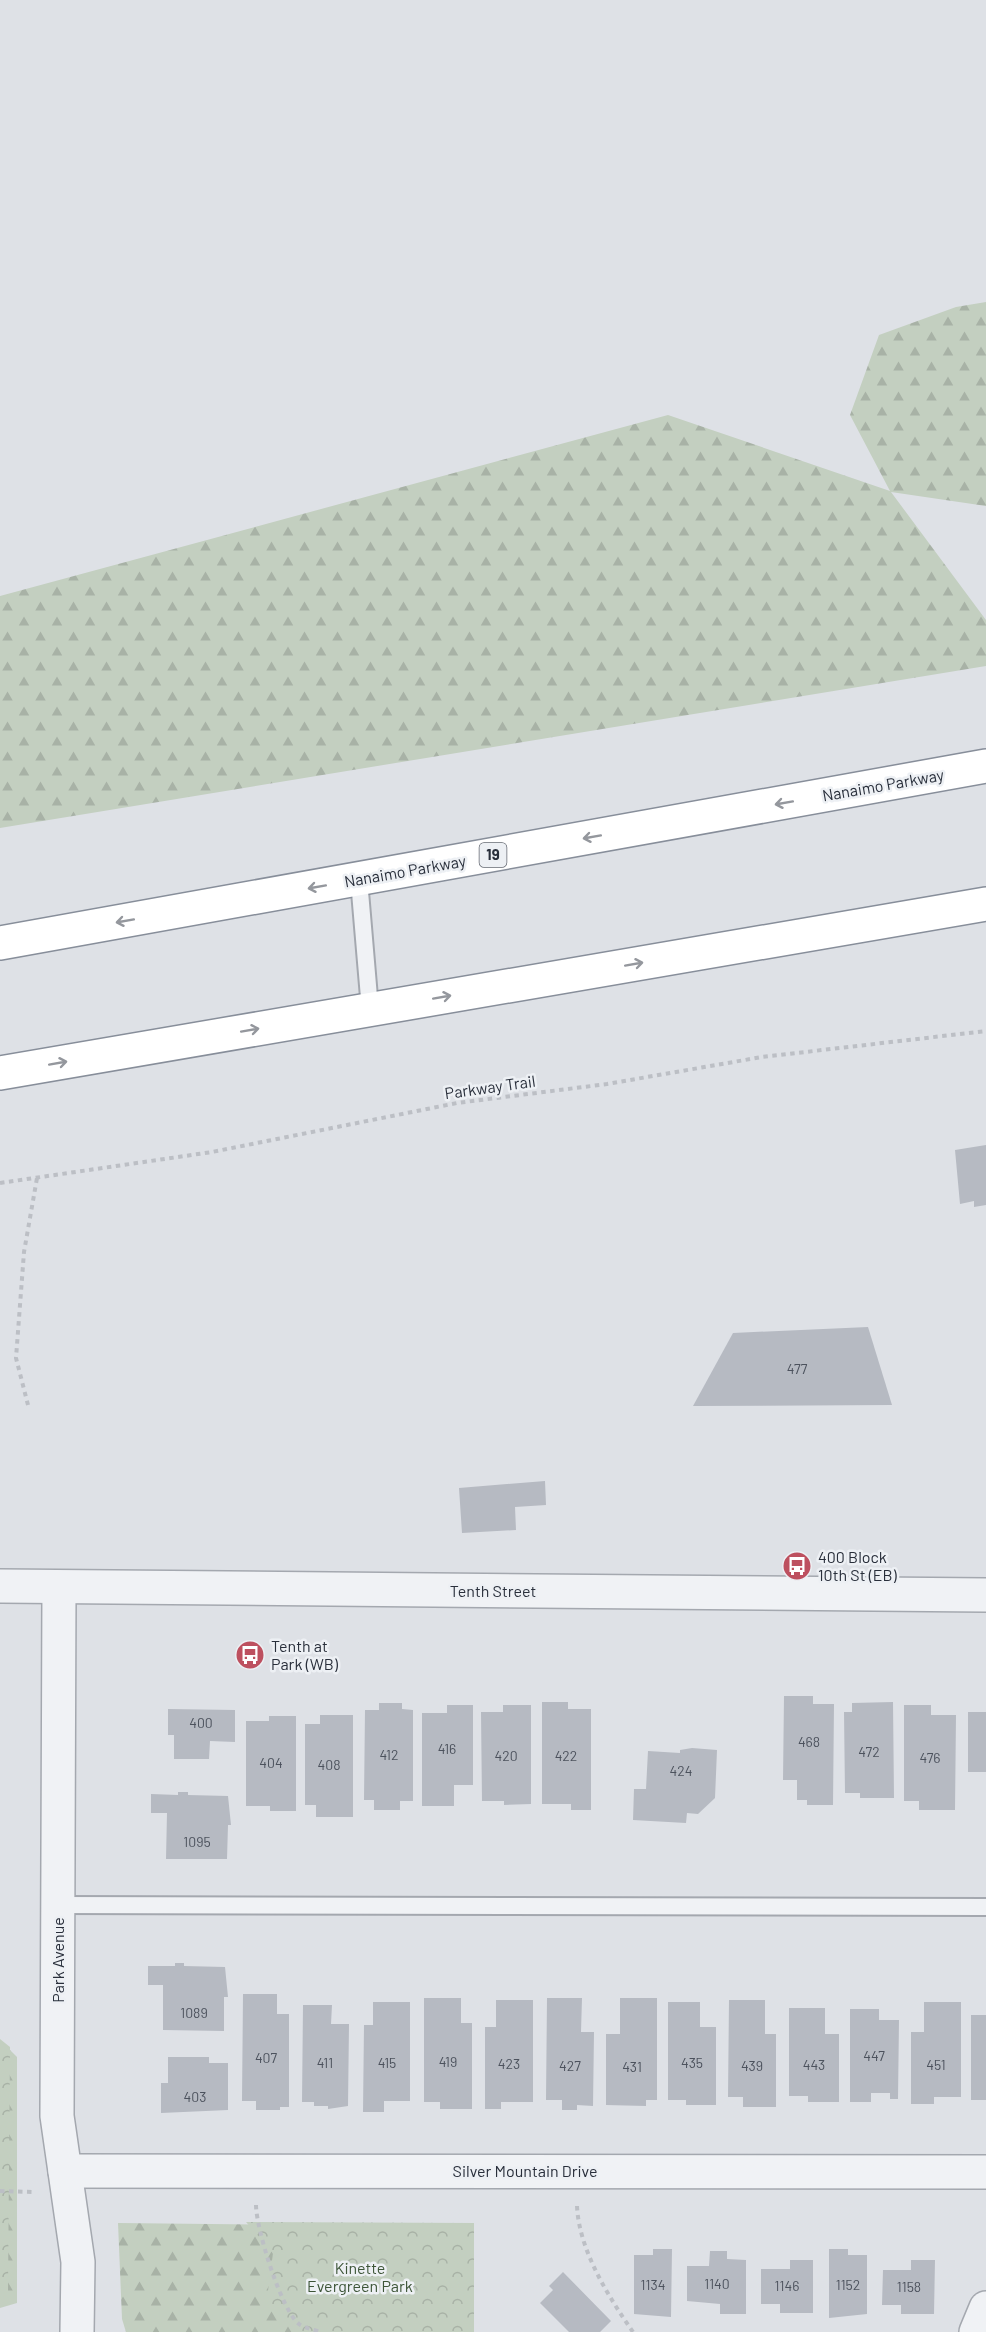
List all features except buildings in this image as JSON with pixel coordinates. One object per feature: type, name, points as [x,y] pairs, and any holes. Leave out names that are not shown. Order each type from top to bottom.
[{"type":"highway","name":"Nanaimo Parkway","points":[[0,943],[986,766]]},
{"type":"highway","points":[[0,1073],[986,904]]},
{"type":"street","name":"Tenth Street","points":[[0,1586],[986,1595]]},
{"type":"street","name":"Park Avenue","points":[[59,1587],[57,2116],[78,2262],[77,2332]]},
{"type":"street","name":"Silver Mountain Drive","points":[[65,2171],[986,2172]]},
{"type":"street","points":[[976,2332],[986,2308]]},
{"type":"lane","points":[[359,880],[370,1009]]},
{"type":"lane","points":[[58,1905],[986,1907]]},
{"type":"path","name":"Parkway Trail","points":[[0,1183],[212,1152],[458,1103],[607,1084],[762,1057],[986,1031]]},
{"type":"path","points":[[28,1405],[16,1358],[24,1252],[37,1178]]},
{"type":"path","points":[[255,2171],[256,2211],[282,2300],[299,2324],[321,2332]]},
{"type":"path","points":[[576,2171],[578,2228],[612,2301],[633,2332]]},
{"type":"green space","points":[[986,302],[986,506],[891,492],[986,620],[986,666],[0,828],[0,596],[668,415],[890,491],[850,415],[879,335],[956,307]]},
{"type":"green space","points":[[0,2039],[10,2047],[8,2291],[0,2291]]},
{"type":"green space","points":[[0,2040],[17,2057],[17,2303],[0,2308]]},
{"type":"green space","name":"Kinette Evergreen Park","points":[[246,2222],[474,2223],[474,2332],[295,2332],[266,2306],[273,2253]]},
{"type":"green space","points":[[118,2223],[466,2227],[472,2332],[126,2332],[122,2319]]},
{"type":"place","name":"400 Block 10th St (EB)","points":[[797,1566]]},
{"type":"place","name":"Tenth at Park (WB)","points":[[250,1655]]}]
